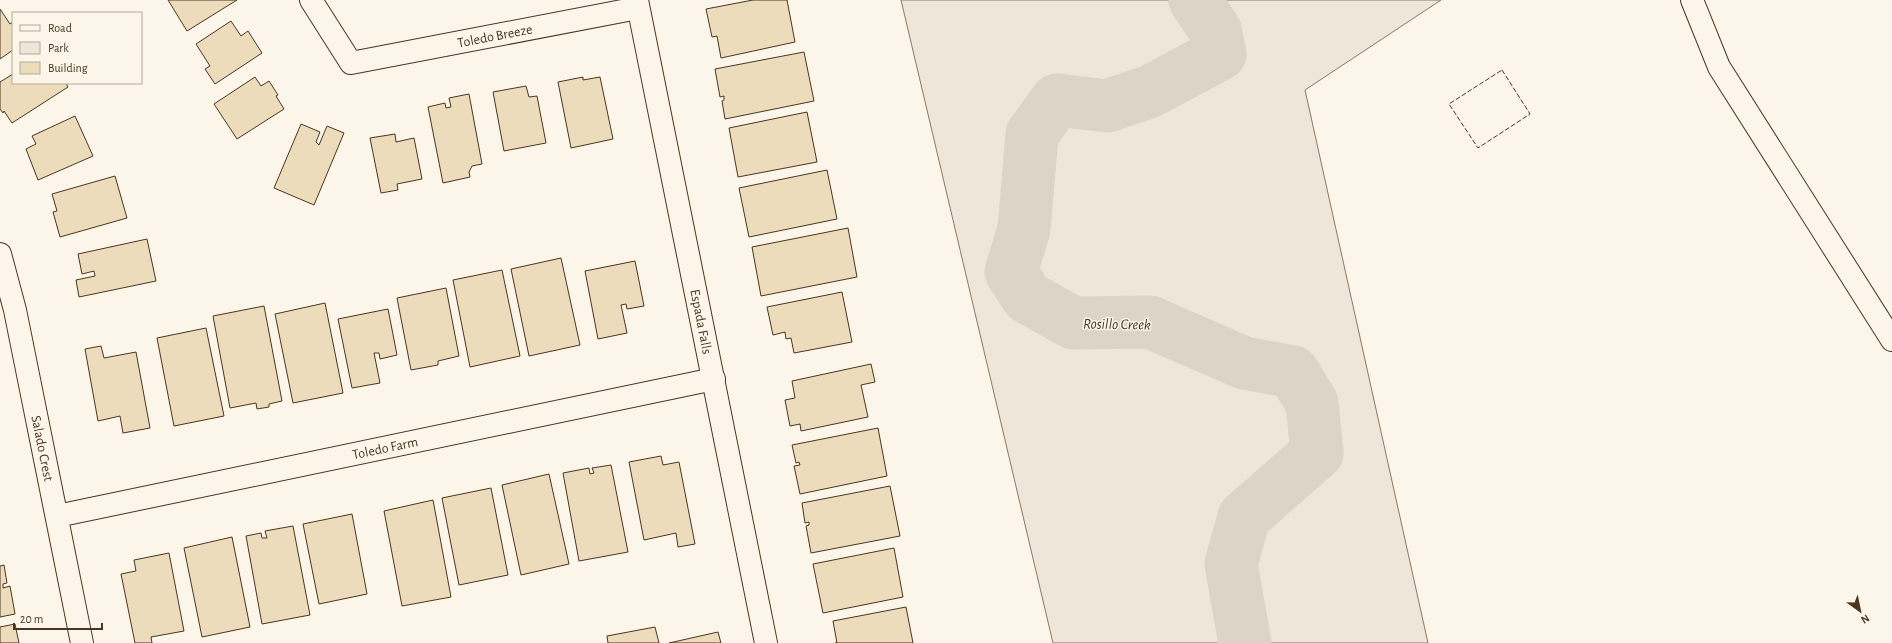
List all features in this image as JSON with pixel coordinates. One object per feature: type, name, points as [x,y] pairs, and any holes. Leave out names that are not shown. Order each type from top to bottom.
[{"type":"street","name":"Toledo Breeze","points":[[311,0],[352,62],[637,4]]},
{"type":"street","points":[[1692,0],[1719,67],[1892,340]]},
{"type":"street","name":"Espada Falls","points":[[637,4],[714,379],[766,643]]},
{"type":"street","name":"Salado Crest","points":[[0,254],[15,310],[82,643]]},
{"type":"street","name":"Toledo Farm","points":[[56,516],[714,379]]},
{"type":"green space","points":[[901,0],[1441,0],[1305,90],[1428,643],[1053,643]]},
{"type":"building","points":[[168,0],[237,0],[187,31]]},
{"type":"building","points":[[753,0],[787,0],[795,42],[721,58],[717,36],[712,37],[706,9]]},
{"type":"building","points":[[0,9],[10,24],[12,23],[12,51],[0,59]]},
{"type":"building","points":[[231,21],[241,36],[248,31],[262,53],[215,84],[205,69],[210,66],[196,44]]},
{"type":"building","points":[[804,52],[814,101],[725,119],[722,101],[724,100],[724,96],[720,97],[715,69]]},
{"type":"building","points":[[12,75],[12,84],[66,84],[68,87],[12,123],[4,111],[3,113],[0,109],[0,82]]},
{"type":"building","points":[[255,77],[261,86],[269,81],[278,95],[276,96],[284,109],[237,139],[214,104]]},
{"type":"building","points":[[583,77],[583,80],[600,77],[613,139],[571,148],[558,82]]},
{"type":"building","points":[[526,86],[529,97],[537,96],[546,143],[504,151],[493,92]]},
{"type":"building","points":[[469,94],[482,164],[472,166],[469,172],[470,177],[443,183],[428,107],[445,103],[446,108],[451,107],[449,98]]},
{"type":"building","points":[[807,112],[817,162],[738,177],[729,128]]},
{"type":"building","points":[[75,116],[93,156],[38,180],[26,149],[36,144],[32,136]]},
{"type":"building","points":[[301,124],[320,132],[316,142],[319,145],[327,126],[344,133],[314,205],[274,188]]},
{"type":"building","points":[[395,134],[396,142],[414,138],[422,179],[397,184],[398,190],[381,193],[370,138]]},
{"type":"building","points":[[827,170],[837,219],[749,237],[739,188]]},
{"type":"building","points":[[115,176],[127,218],[60,237],[53,212],[57,211],[52,194]]},
{"type":"building","points":[[848,228],[857,277],[761,296],[752,247]]},
{"type":"building","points":[[147,239],[156,281],[79,297],[76,280],[95,276],[94,271],[82,274],[78,254]]},
{"type":"building","points":[[561,258],[580,345],[529,356],[511,269]]},
{"type":"building","points":[[635,261],[644,306],[627,309],[626,304],[621,305],[627,333],[598,339],[585,271]]},
{"type":"building","points":[[502,270],[520,356],[470,367],[453,280]]},
{"type":"building","points":[[446,288],[459,356],[438,361],[438,365],[411,370],[397,298]]},
{"type":"building","points":[[842,292],[852,342],[794,353],[791,338],[786,339],[785,332],[773,335],[767,307]]},
{"type":"building","points":[[325,303],[343,393],[293,403],[275,314]]},
{"type":"building","points":[[264,306],[282,401],[269,404],[269,407],[257,409],[256,403],[230,408],[213,316]]},
{"type":"building","points":[[388,309],[397,355],[380,359],[379,353],[374,353],[380,383],[352,388],[338,319]]},
{"type":"building","points":[[206,328],[224,416],[174,426],[157,338]]},
{"type":"building","points":[[101,346],[104,358],[136,352],[150,428],[123,433],[120,416],[98,421],[85,349]]},
{"type":"building","points":[[871,364],[875,382],[861,385],[868,417],[801,431],[800,424],[790,426],[785,400],[795,398],[792,381]]},
{"type":"building","points":[[878,428],[887,476],[800,494],[794,466],[800,465],[799,462],[796,463],[792,445]]},
{"type":"building","points":[[661,456],[663,465],[679,462],[695,544],[678,547],[676,533],[644,540],[629,462]]},
{"type":"building","points":[[611,465],[628,552],[579,561],[563,473],[589,468],[590,474],[594,473],[592,468]]},
{"type":"building","points":[[549,474],[569,564],[521,575],[502,485]]},
{"type":"building","points":[[890,486],[900,536],[811,553],[806,526],[809,525],[809,522],[805,523],[802,503]]},
{"type":"building","points":[[491,488],[508,575],[459,585],[442,498]]},
{"type":"building","points":[[433,500],[451,597],[402,606],[384,511]]},
{"type":"building","points":[[352,514],[367,594],[319,604],[303,524]]},
{"type":"building","points":[[293,526],[310,615],[262,624],[246,536],[261,533],[262,538],[267,538],[265,531]]},
{"type":"building","points":[[232,537],[250,627],[202,637],[184,548]]},
{"type":"building","points":[[894,548],[903,597],[823,613],[813,564]]},
{"type":"building","points":[[169,553],[184,631],[151,637],[152,643],[135,643],[121,574],[136,571],[134,560]]},
{"type":"building","points":[[4,565],[7,583],[3,584],[3,588],[10,586],[15,614],[0,617],[0,566]]},
{"type":"building","points":[[906,607],[913,643],[837,643],[833,621]]},
{"type":"building","points":[[15,624],[19,643],[0,643],[0,627]]},
{"type":"building","points":[[655,627],[659,643],[608,643],[607,636]]},
{"type":"building","points":[[718,632],[721,643],[669,643]]},
{"type":"waterway","name":"Rosillo Creek","points":[[1195,0],[1215,30],[1220,54],[1149,92],[1107,106],[1057,100],[1032,134],[1024,229],[1011,272],[1027,297],[1073,323],[1150,322],[1244,363],[1293,372],[1312,403],[1317,453],[1244,517],[1231,564],[1245,643]]},
{"type":"fence","points":[[1502,70],[1530,114],[1478,148],[1449,104],[1502,70]]}]
